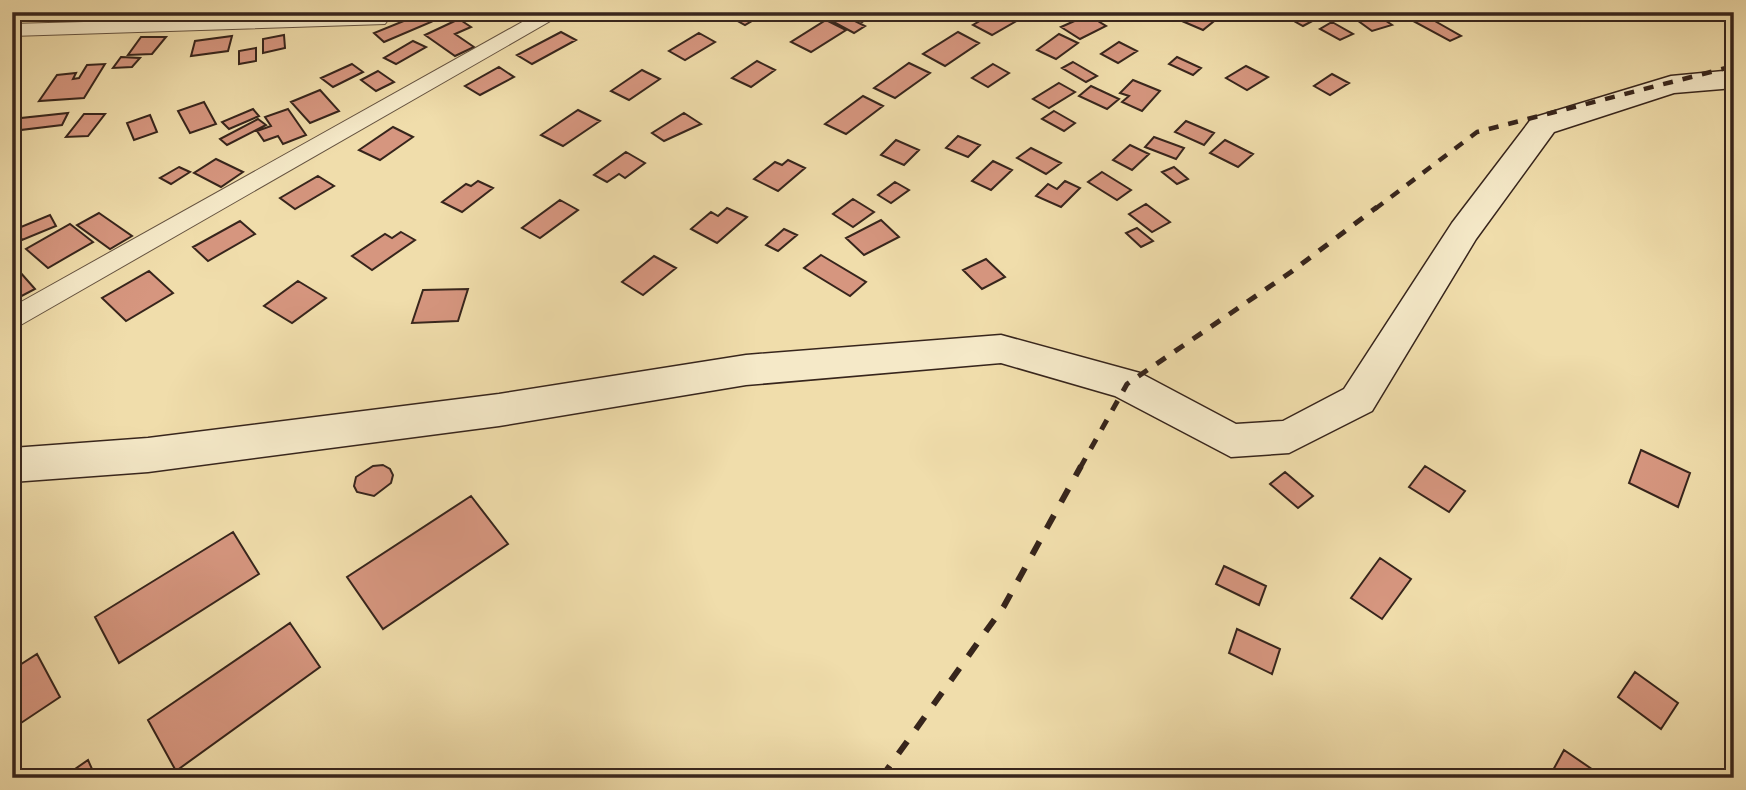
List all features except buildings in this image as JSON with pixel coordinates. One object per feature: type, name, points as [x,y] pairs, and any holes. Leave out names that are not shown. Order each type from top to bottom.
[{"type":"street","points":[[12,320],[556,12]]},
{"type":"street","points":[[12,30],[378,20]]},
{"type":"street","points":[[12,465],[162,454],[499,410],[746,370],[1001,349],[1127,384],[1231,441],[1289,437],[1358,400],[1464,231],[1543,125],[1671,85],[1734,79]]},
{"type":"railway","points":[[1375,209],[1477,132],[1734,66]]},
{"type":"railway","points":[[1080,468],[1127,384],[1291,272],[1377,207]]},
{"type":"railway","points":[[881,778],[1004,606],[1081,466]]}]
